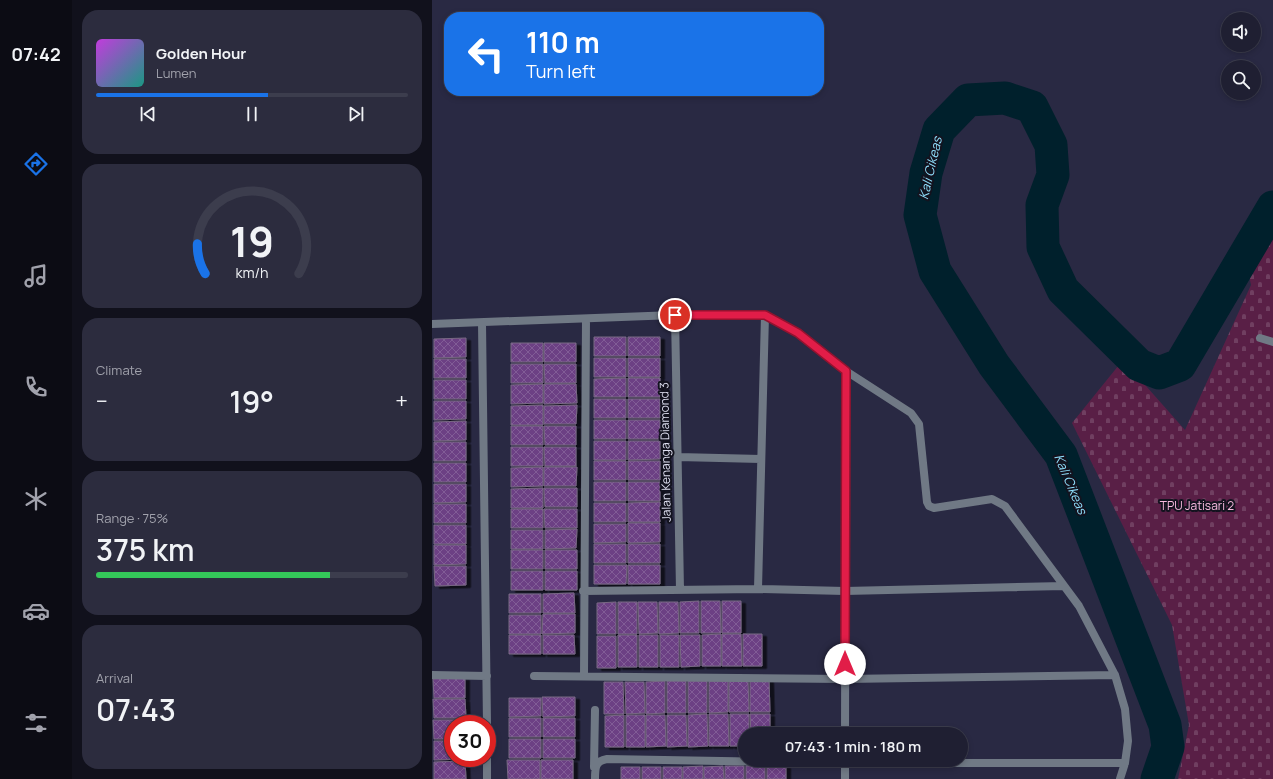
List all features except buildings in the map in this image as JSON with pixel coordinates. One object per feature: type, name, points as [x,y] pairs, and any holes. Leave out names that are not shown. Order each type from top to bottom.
[{"type":"street","points":[[432,324],[675,315],[765,315],[798,333],[846,371],[911,413],[919,424],[927,502],[930,506],[934,508],[992,499],[1006,506],[1079,606],[1115,675],[1125,709],[1128,741],[1125,763],[1120,779]]},
{"type":"street","name":"Jalan Kenanga Diamond 3","points":[[675,315],[680,590]]},
{"type":"street","points":[[758,589],[765,315]]},
{"type":"street","points":[[584,676],[583,592],[586,319]]},
{"type":"street","points":[[482,323],[487,715]]},
{"type":"street","points":[[1260,338],[1273,342]]},
{"type":"street","points":[[845,727],[846,371]]},
{"type":"street","points":[[678,457],[761,459]]},
{"type":"street","points":[[583,592],[758,589],[845,591],[1064,586]]},
{"type":"street","points":[[534,676],[845,679],[1115,675]]},
{"type":"street","points":[[432,676],[487,676]]},
{"type":"street","points":[[595,710],[595,779]]},
{"type":"street","points":[[594,767],[597,763],[607,759],[738,761]]},
{"type":"street","points":[[968,762],[1125,763]]},
{"type":"street","points":[[487,767],[487,779]]},
{"type":"street","points":[[845,767],[845,779]]},
{"type":"green space","name":"TPU Jatisari 2","points":[[1273,238],[1273,779],[1178,779],[1189,725],[1172,625],[1072,423],[1123,360],[1185,430],[1251,285],[1248,271]]},
{"type":"waterway","name":"Kali Cikeas","points":[[1157,779],[1168,747],[1165,725],[1061,455],[994,365],[935,271],[920,215],[926,173],[939,130],[968,100],[1005,98],[1032,107],[1051,145],[1053,175],[1042,205],[1043,247],[1063,290],[1139,365],[1159,373],[1180,365],[1273,207]]},
{"type":"route","points":[[675,315],[765,315],[798,333],[846,371],[845,664]]}]
